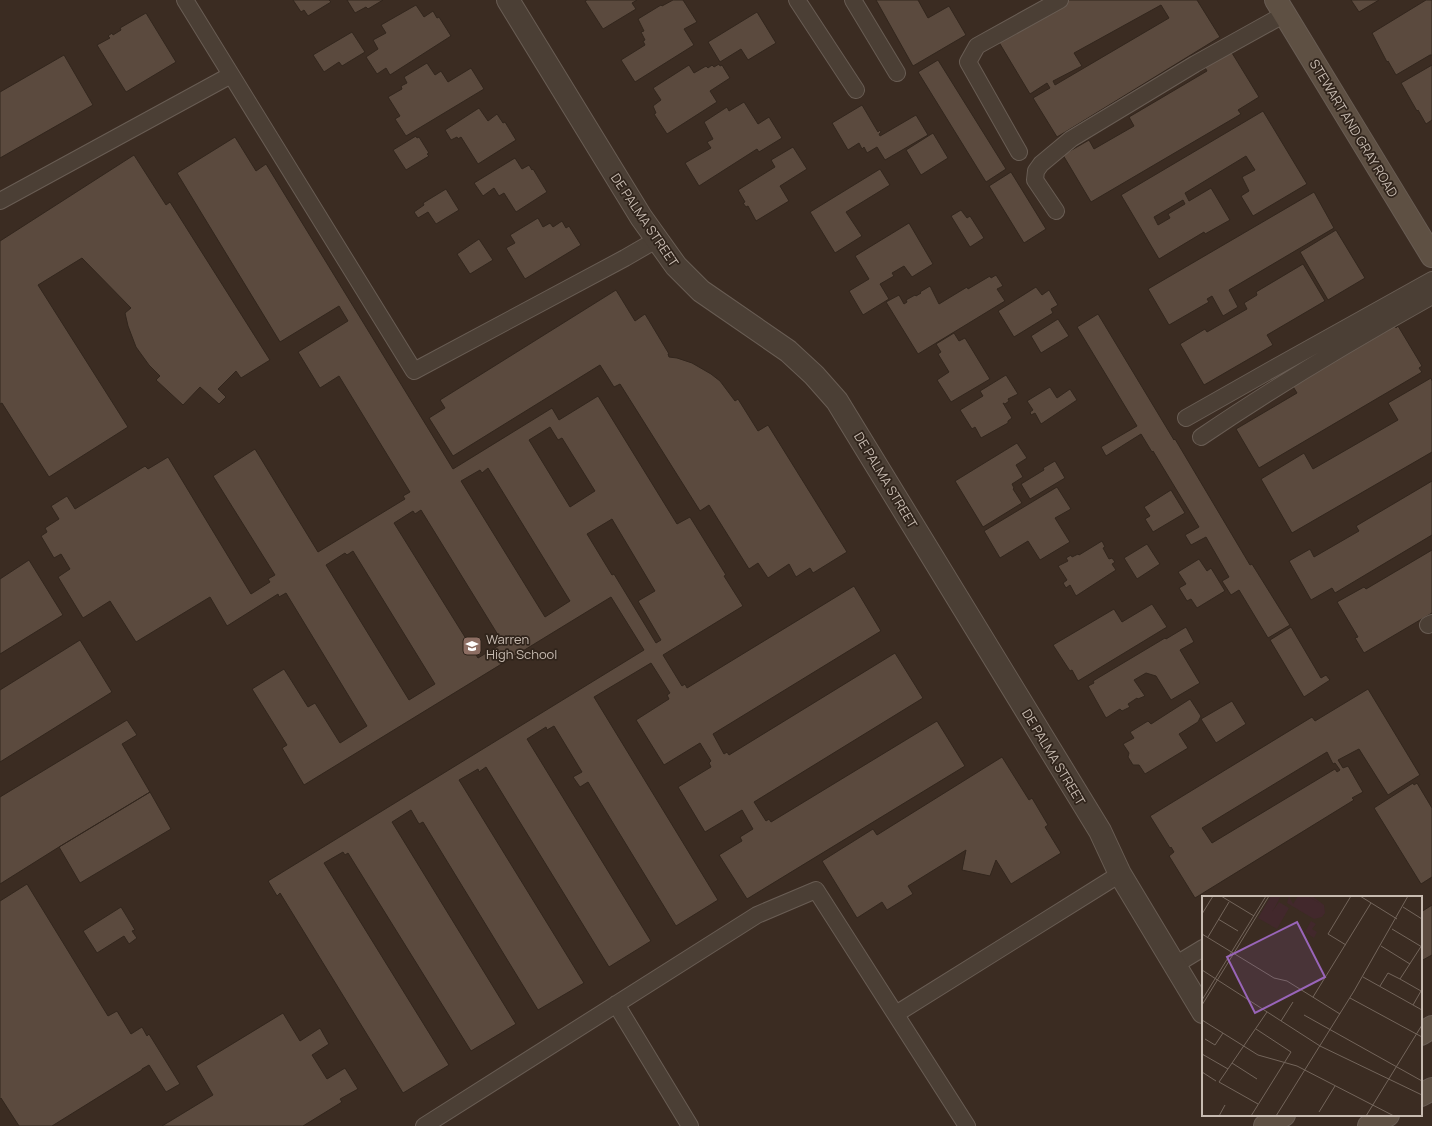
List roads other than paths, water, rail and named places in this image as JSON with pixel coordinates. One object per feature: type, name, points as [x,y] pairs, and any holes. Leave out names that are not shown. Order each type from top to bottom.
[{"type":"main road","name":"STEWART AND GRAY ROAD","points":[[1281,7],[1432,256]]},
{"type":"main road","points":[[1422,1033],[1432,1027]]},
{"type":"main road","points":[[1422,1094],[1432,1089]]},
{"type":"main road","points":[[1370,1126],[1386,1116]]},
{"type":"street","name":"DE PALMA STREET","points":[[508,0],[656,240],[676,266],[701,291],[788,351],[814,375],[837,401],[1095,824],[1120,874],[1202,1010]]},
{"type":"lane","points":[[185,0],[414,371],[656,240]]},
{"type":"lane","points":[[797,0],[856,90]]},
{"type":"lane","points":[[853,0],[897,73]]},
{"type":"lane","points":[[1019,152],[968,62],[977,46],[1060,0]]},
{"type":"lane","points":[[1056,211],[1035,180],[1036,171],[1041,164],[1071,139],[1195,64],[1281,7]]},
{"type":"lane","points":[[0,201],[231,75]]},
{"type":"lane","points":[[1186,418],[1432,280]]},
{"type":"lane","points":[[1201,437],[1248,405],[1320,360],[1432,296]]},
{"type":"lane","points":[[896,1014],[1120,874]]},
{"type":"lane","points":[[424,1126],[757,915],[816,890],[967,1126]]},
{"type":"lane","points":[[1175,965],[1202,949]]},
{"type":"lane","points":[[616,1004],[690,1126]]},
{"type":"place","name":"Warren High School","points":[[472,646]]}]
